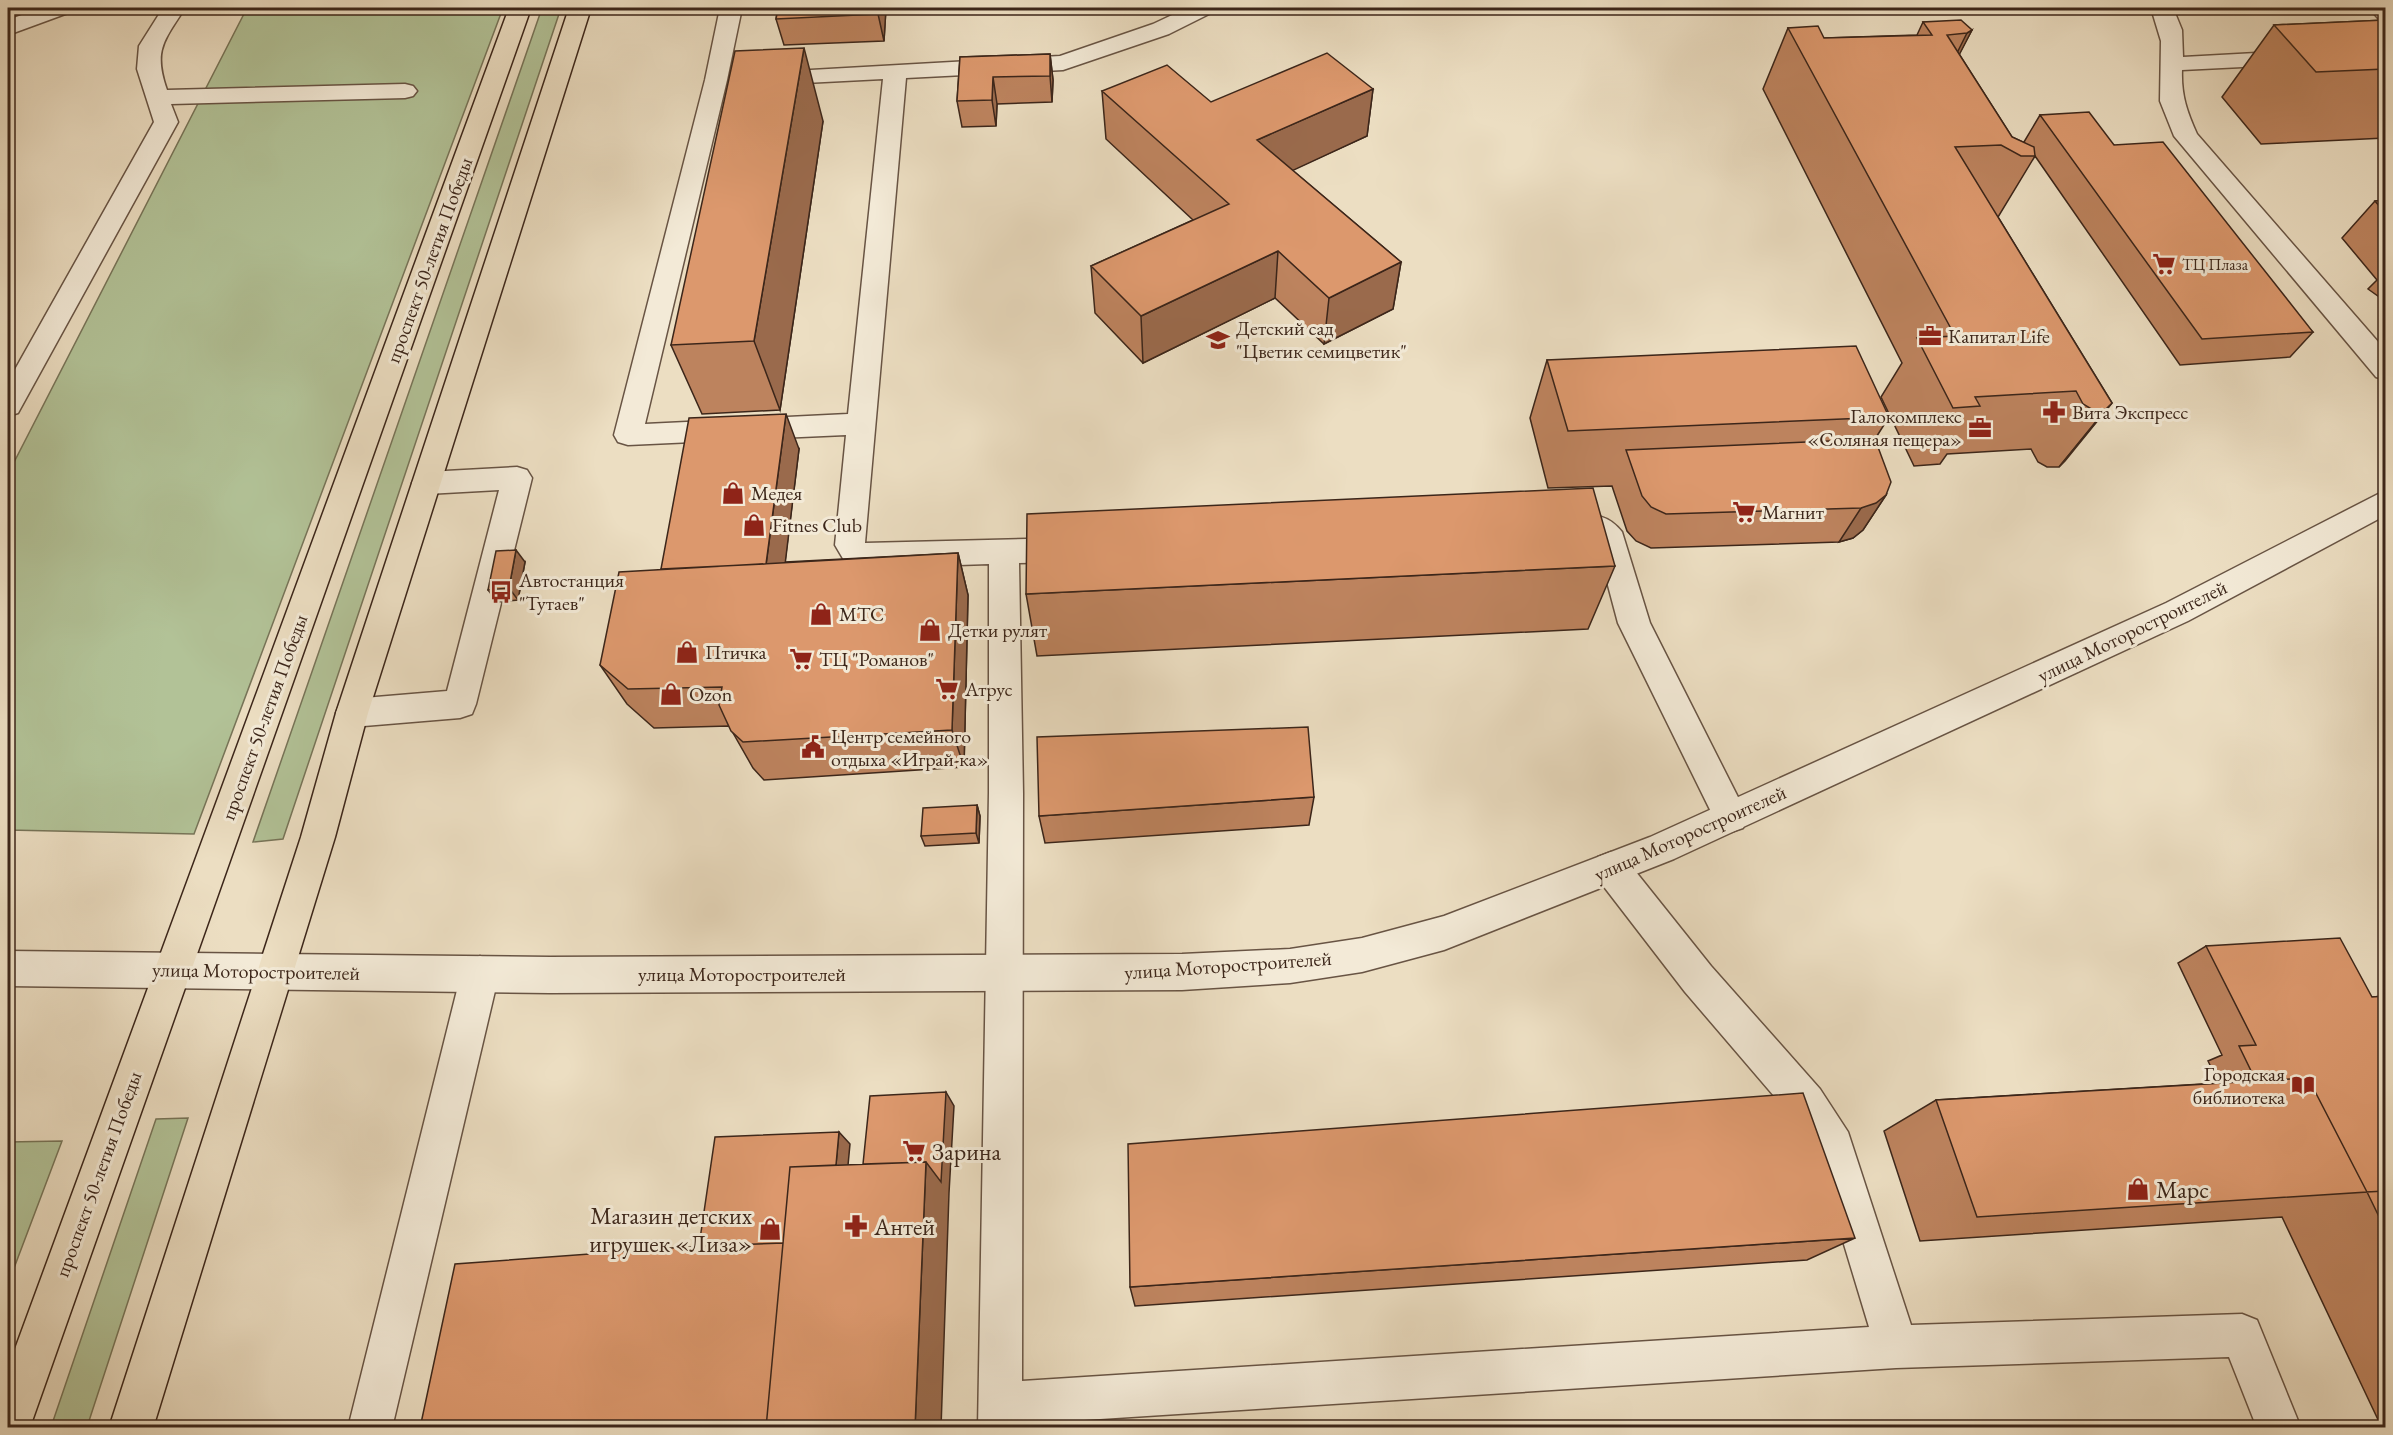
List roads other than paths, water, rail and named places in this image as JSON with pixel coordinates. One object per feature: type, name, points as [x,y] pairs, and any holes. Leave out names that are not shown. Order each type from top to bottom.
[{"type":"main road","name":"проспект 50-летия Победы","points":[[8,1427],[520,8]]},
{"type":"main road","points":[[131,1428],[318,837],[352,713],[580,8]]},
{"type":"street","points":[[8,28],[60,8]]},
{"type":"street","points":[[8,406],[166,122],[148,69],[150,46],[174,8]]},
{"type":"street","points":[[731,8],[716,80],[628,435],[861,424]]},
{"type":"street","points":[[716,80],[1063,63],[1161,29],[1203,8]]},
{"type":"street","points":[[2162,8],[2170,21],[2173,64],[2171,96],[2186,136],[2385,370]]},
{"type":"street","points":[[2380,8],[2385,13]]},
{"type":"street","points":[[2173,64],[2385,53]]},
{"type":"street","points":[[895,72],[850,545],[856,554],[868,556],[1099,548]]},
{"type":"street","points":[[158,97],[405,91]]},
{"type":"street","points":[[352,713],[460,704],[518,478],[426,483]]},
{"type":"street","name":"улица Моторостроителей","points":[[8,969],[480,974],[1182,972],[1290,966],[1362,955],[1444,933],[1611,868],[1731,816],[2177,612],[2385,501]]},
{"type":"street","points":[[1538,528],[1602,528],[1611,540],[1634,623],[1731,816]]},
{"type":"street","points":[[1004,552],[1005,973],[1000,1416],[1896,1347],[2241,1335],[2279,1428]]},
{"type":"street","points":[[1611,868],[1698,979],[1806,1103],[1834,1146],[1896,1347]]},
{"type":"street","points":[[370,1428],[480,974]]},
{"type":"place","name":"ТЦ Плаза","points":[[2164,264]]},
{"type":"place","name":"Капитал Life","points":[[1930,336]]},
{"type":"place","name":"Детский сад \"Цветик семицветик\"","points":[[1218,340]]},
{"type":"place","name":"Вита Экспресс","points":[[2054,412]]},
{"type":"place","name":"Галокомплекс «Соляная пещера»","points":[[1980,428]]},
{"type":"place","name":"Медея","points":[[733,493]]},
{"type":"place","name":"Магнит","points":[[1744,512]]},
{"type":"place","name":"Fitnes Club","points":[[754,525]]},
{"type":"place","name":"Автостанция \"Тутаев\"","points":[[501,592]]},
{"type":"place","name":"МТС","points":[[821,614]]},
{"type":"place","name":"Детки рулят","points":[[930,630]]},
{"type":"place","name":"Птичка","points":[[687,652]]},
{"type":"place","name":"ТЦ \"Романов\"","points":[[801,659]]},
{"type":"place","name":"Атрус","points":[[947,689]]},
{"type":"place","name":"Ozon","points":[[671,694]]},
{"type":"place","name":"Центр семейного отдыха «Играй-ка»","points":[[813,747]]},
{"type":"place","name":"Городская библиотека","points":[[2303,1085]]},
{"type":"place","name":"Зарина","points":[[914,1151]]},
{"type":"place","name":"Марс","points":[[2138,1189]]},
{"type":"place","name":"Антей","points":[[856,1226]]},
{"type":"place","name":"Магазин детских игрушек «Лиза»","points":[[770,1229]]}]
